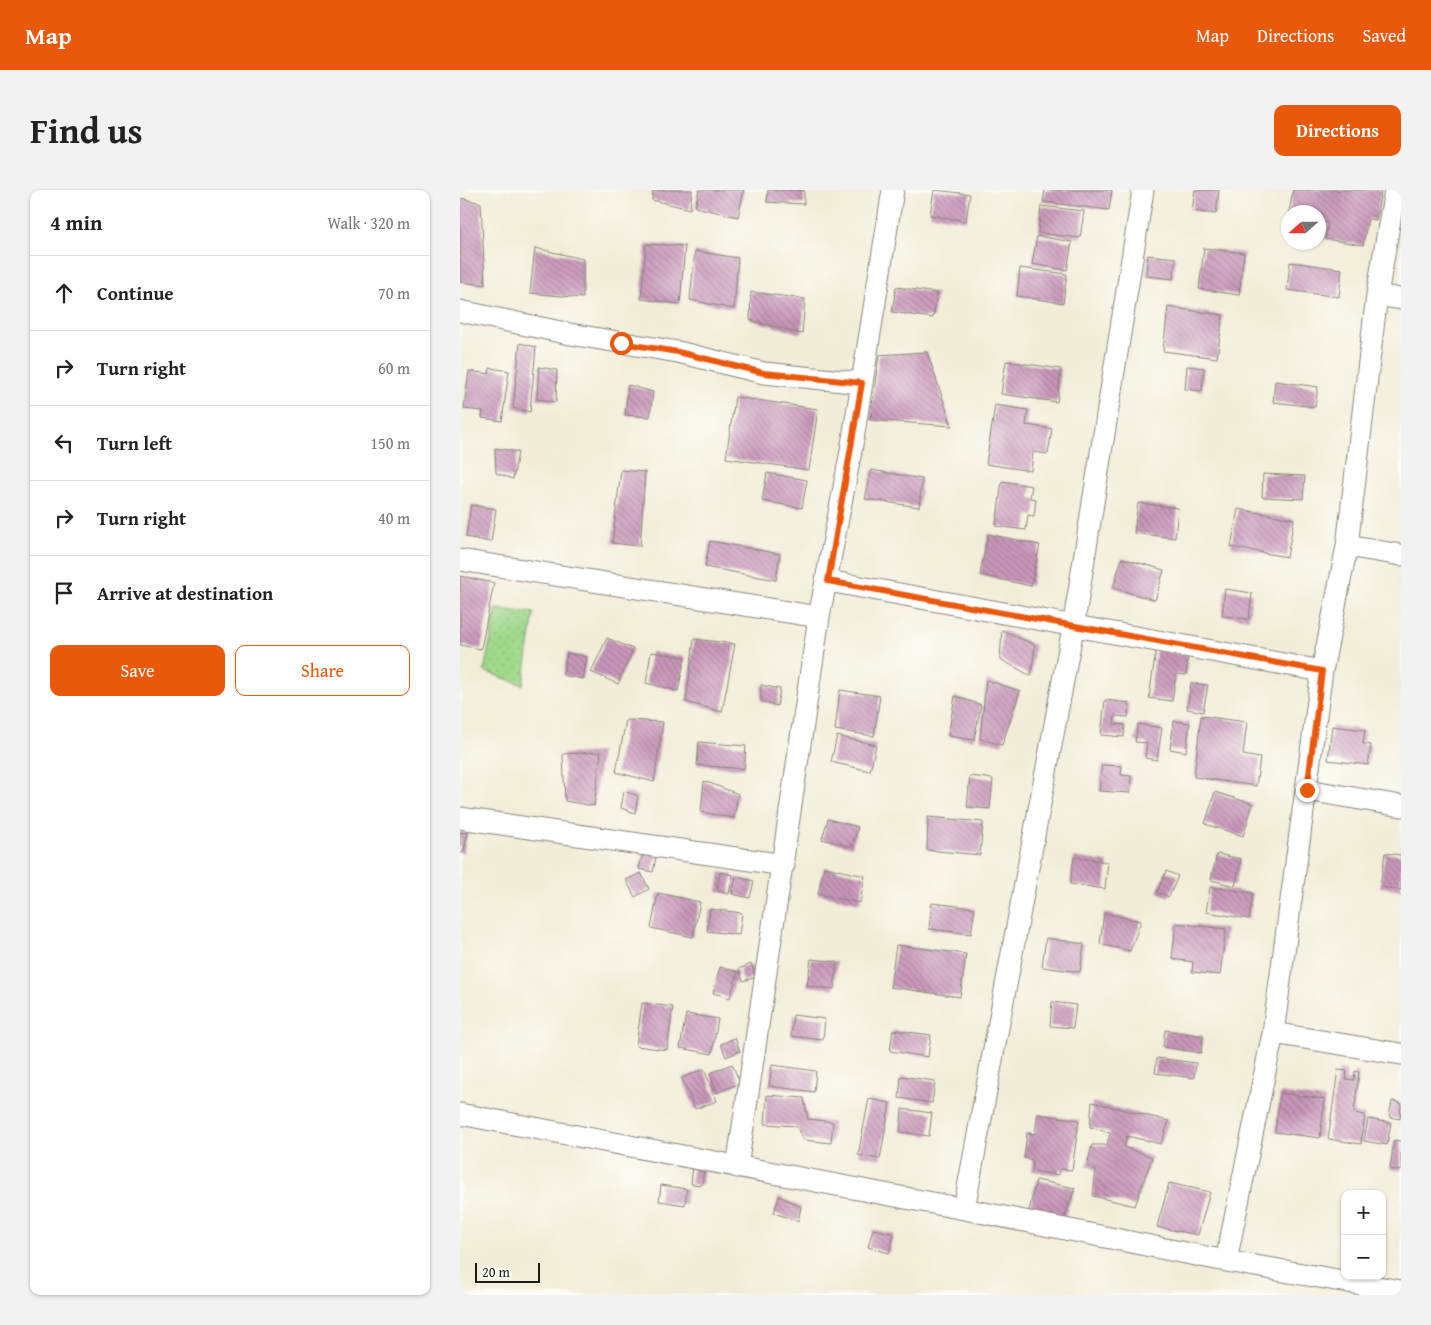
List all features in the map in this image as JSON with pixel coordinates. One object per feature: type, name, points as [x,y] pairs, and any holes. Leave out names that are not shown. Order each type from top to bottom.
[{"type":"street","points":[[737,1167],[820,616],[828,581],[894,190]]},
{"type":"street","points":[[964,1209],[1073,628],[1144,190]]},
{"type":"street","points":[[1226,1261],[1273,1033],[1322,671],[1347,546],[1377,295],[1396,190]]},
{"type":"street","points":[[1377,295],[1401,299]]},
{"type":"street","points":[[460,311],[570,334],[678,352],[764,373],[862,383]]},
{"type":"street","points":[[1347,546],[1401,555]]},
{"type":"street","points":[[460,560],[820,616]]},
{"type":"street","points":[[828,581],[1073,628],[1322,671]]},
{"type":"street","points":[[1307,790],[1401,806]]},
{"type":"street","points":[[460,818],[784,864]]},
{"type":"street","points":[[1273,1033],[1401,1054]]},
{"type":"street","points":[[460,1114],[964,1209],[1226,1261],[1401,1291]]},
{"type":"green space","points":[[497,609],[534,613],[523,685],[484,671]]},
{"type":"building","points":[[653,190],[692,190],[690,209],[652,200]]},
{"type":"building","points":[[699,190],[744,190],[738,217],[695,207]]},
{"type":"building","points":[[768,190],[804,190],[804,204],[767,202]]},
{"type":"building","points":[[934,190],[970,194],[966,221],[930,215]]},
{"type":"building","points":[[1045,190],[1112,190],[1109,210],[1043,202]]},
{"type":"building","points":[[1195,190],[1219,190],[1216,214],[1192,211]]},
{"type":"building","points":[[1293,190],[1381,190],[1376,220],[1368,219],[1363,245],[1326,239],[1328,223],[1326,223],[1326,205],[1290,205]]},
{"type":"building","points":[[460,198],[481,203],[485,285],[460,282]]},
{"type":"building","points":[[1041,206],[1084,211],[1080,238],[1038,233]]},
{"type":"building","points":[[1037,236],[1072,242],[1067,270],[1032,264]]},
{"type":"building","points":[[646,244],[685,246],[680,304],[641,299]]},
{"type":"building","points":[[535,248],[583,259],[583,298],[530,293]]},
{"type":"building","points":[[1204,248],[1244,253],[1239,295],[1199,289]]},
{"type":"building","points":[[695,251],[738,258],[734,309],[690,300]]},
{"type":"building","points":[[1148,255],[1176,258],[1173,279],[1146,276]]},
{"type":"building","points":[[1290,262],[1342,269],[1339,297],[1287,290]]},
{"type":"building","points":[[1020,268],[1067,274],[1063,303],[1017,296]]},
{"type":"building","points":[[896,287],[937,293],[933,318],[892,312]]},
{"type":"building","points":[[751,292],[805,299],[802,334],[750,320]]},
{"type":"building","points":[[1168,307],[1223,315],[1217,358],[1163,351]]},
{"type":"building","points":[[520,343],[536,347],[530,412],[513,408]]},
{"type":"building","points":[[927,352],[952,426],[870,420],[879,355]]},
{"type":"building","points":[[1006,361],[1061,369],[1057,402],[1001,394]]},
{"type":"building","points":[[1187,366],[1204,368],[1202,391],[1185,389]]},
{"type":"building","points":[[539,367],[557,370],[556,402],[537,399]]},
{"type":"building","points":[[490,368],[509,371],[502,421],[482,418],[483,411],[464,409],[469,371],[489,374]]},
{"type":"building","points":[[1275,381],[1318,387],[1315,407],[1273,402]]},
{"type":"building","points":[[628,385],[653,392],[650,417],[625,415]]},
{"type":"building","points":[[735,397],[818,409],[809,470],[726,458]]},
{"type":"building","points":[[995,405],[1028,410],[1026,425],[1052,429],[1048,454],[1033,452],[1031,471],[986,464]]},
{"type":"building","points":[[495,448],[518,452],[513,479],[496,473]]},
{"type":"building","points":[[621,470],[645,472],[640,546],[612,543]]},
{"type":"building","points":[[872,470],[922,479],[919,507],[865,499]]},
{"type":"building","points":[[767,473],[807,480],[802,508],[762,501]]},
{"type":"building","points":[[1263,474],[1305,476],[1303,499],[1262,497]]},
{"type":"building","points":[[1002,481],[1032,486],[1030,498],[1036,499],[1034,516],[1028,515],[1026,530],[996,526]]},
{"type":"building","points":[[1138,503],[1178,508],[1175,538],[1134,533]]},
{"type":"building","points":[[471,505],[496,509],[491,542],[466,537]]},
{"type":"building","points":[[1238,509],[1294,519],[1287,557],[1231,547]]},
{"type":"building","points":[[988,534],[1040,545],[1031,586],[980,575]]},
{"type":"building","points":[[710,541],[780,554],[776,580],[705,567]]},
{"type":"building","points":[[1122,558],[1164,570],[1155,600],[1113,588]]},
{"type":"building","points":[[460,576],[494,583],[481,649],[460,645]]},
{"type":"building","points":[[1225,589],[1252,593],[1249,619],[1222,616]]},
{"type":"building","points":[[1002,630],[1035,645],[1031,676],[1000,659]]},
{"type":"building","points":[[607,638],[633,649],[618,684],[591,672]]},
{"type":"building","points":[[694,639],[735,644],[722,712],[686,702]]},
{"type":"building","points":[[1156,650],[1188,655],[1186,675],[1176,674],[1172,701],[1149,698]]},
{"type":"building","points":[[651,652],[685,657],[678,691],[646,683]]},
{"type":"building","points":[[567,653],[587,657],[583,679],[563,675]]},
{"type":"building","points":[[986,680],[1020,691],[1002,745],[980,739]]},
{"type":"building","points":[[1191,683],[1208,685],[1203,712],[1187,709]]},
{"type":"building","points":[[761,685],[780,689],[777,706],[761,701]]},
{"type":"building","points":[[840,690],[880,696],[874,736],[835,730]]},
{"type":"building","points":[[955,696],[981,705],[974,740],[948,736]]},
{"type":"building","points":[[1105,700],[1129,703],[1128,717],[1115,716],[1114,724],[1125,725],[1124,737],[1101,735]]},
{"type":"building","points":[[1201,716],[1247,722],[1243,755],[1260,758],[1256,786],[1194,777]]},
{"type":"building","points":[[626,720],[663,722],[654,782],[616,772]]},
{"type":"building","points":[[1174,721],[1190,723],[1186,752],[1170,749]]},
{"type":"building","points":[[1138,724],[1162,728],[1157,760],[1145,758],[1147,743],[1135,742]]},
{"type":"building","points":[[1332,726],[1365,730],[1363,744],[1371,745],[1368,765],[1328,760]]},
{"type":"building","points":[[837,736],[876,745],[870,771],[831,762]]},
{"type":"building","points":[[699,742],[746,746],[744,769],[697,765]]},
{"type":"building","points":[[601,752],[594,806],[565,801],[563,754]]},
{"type":"building","points":[[1102,765],[1122,766],[1121,775],[1131,776],[1130,793],[1099,791]]},
{"type":"building","points":[[970,776],[993,779],[990,809],[967,807]]},
{"type":"building","points":[[704,781],[738,794],[734,818],[701,812]]},
{"type":"building","points":[[624,791],[638,796],[635,813],[621,808]]},
{"type":"building","points":[[1215,792],[1253,804],[1243,836],[1205,824]]},
{"type":"building","points":[[928,817],[983,822],[980,855],[927,850]]},
{"type":"building","points":[[828,819],[858,827],[852,847],[822,839]]},
{"type":"building","points":[[460,832],[468,833],[463,853],[460,853]]},
{"type":"building","points":[[644,849],[657,852],[653,872],[639,869]]},
{"type":"building","points":[[1385,853],[1401,855],[1401,890],[1380,887]]},
{"type":"building","points":[[1217,854],[1241,859],[1235,886],[1211,880]]},
{"type":"building","points":[[1074,857],[1108,862],[1105,889],[1070,884]]},
{"type":"building","points":[[824,867],[865,876],[860,903],[818,894]]},
{"type":"building","points":[[1166,871],[1178,876],[1169,897],[1157,892]]},
{"type":"building","points":[[720,872],[733,875],[729,894],[717,891]]},
{"type":"building","points":[[641,873],[649,889],[635,897],[626,880]]},
{"type":"building","points":[[736,877],[754,881],[750,898],[732,894]]},
{"type":"building","points":[[1210,887],[1253,893],[1249,919],[1206,912]]},
{"type":"building","points":[[658,893],[700,902],[693,937],[651,928]]},
{"type":"building","points":[[932,903],[975,908],[971,934],[929,929]]},
{"type":"building","points":[[710,909],[742,913],[739,935],[707,931]]},
{"type":"building","points":[[1104,913],[1141,921],[1130,951],[1100,944]]},
{"type":"building","points":[[1176,923],[1226,929],[1220,975],[1192,972],[1193,962],[1172,959]]},
{"type":"building","points":[[1046,938],[1084,944],[1080,972],[1042,967]]},
{"type":"building","points":[[896,945],[966,954],[960,997],[890,987]]},
{"type":"building","points":[[811,959],[837,962],[834,989],[807,986]]},
{"type":"building","points":[[751,964],[756,977],[743,981],[739,969]]},
{"type":"building","points":[[720,967],[738,972],[730,998],[713,993]]},
{"type":"building","points":[[1052,1002],[1076,1005],[1073,1028],[1050,1026]]},
{"type":"building","points":[[642,1003],[673,1007],[667,1050],[636,1046]]},
{"type":"building","points":[[686,1014],[718,1019],[712,1054],[680,1048]]},
{"type":"building","points":[[793,1015],[825,1019],[823,1040],[791,1036]]},
{"type":"building","points":[[893,1030],[931,1035],[928,1057],[890,1051]]},
{"type":"building","points":[[1165,1030],[1203,1036],[1201,1053],[1163,1047]]},
{"type":"building","points":[[735,1038],[740,1051],[726,1057],[721,1044]]},
{"type":"building","points":[[1157,1058],[1196,1063],[1194,1078],[1155,1073]]},
{"type":"building","points":[[732,1064],[740,1083],[717,1093],[710,1073]]},
{"type":"building","points":[[772,1065],[816,1071],[814,1092],[769,1086]]},
{"type":"building","points":[[704,1069],[717,1101],[695,1109],[682,1078]]},
{"type":"building","points":[[1338,1070],[1347,1071],[1346,1079],[1354,1080],[1355,1071],[1359,1072],[1354,1113],[1365,1115],[1361,1144],[1328,1139]]},
{"type":"building","points":[[901,1076],[935,1081],[932,1103],[899,1098]]},
{"type":"building","points":[[1280,1093],[1325,1099],[1320,1138],[1275,1132]]},
{"type":"building","points":[[767,1095],[804,1098],[808,1119],[833,1122],[831,1143],[804,1140],[796,1126],[765,1124]]},
{"type":"building","points":[[869,1099],[890,1103],[880,1159],[858,1155]]},
{"type":"building","points":[[1392,1101],[1401,1103],[1400,1119],[1389,1117]]},
{"type":"building","points":[[1092,1102],[1169,1121],[1161,1144],[1127,1136],[1124,1147],[1152,1157],[1135,1206],[1093,1196],[1096,1170],[1087,1166],[1092,1145],[1107,1145],[1110,1133],[1090,1127]]},
{"type":"building","points":[[902,1109],[932,1113],[929,1136],[900,1132]]},
{"type":"building","points":[[1038,1114],[1079,1120],[1072,1170],[1060,1169],[1059,1175],[1032,1171],[1033,1160],[1024,1158],[1027,1133],[1035,1134]]},
{"type":"building","points":[[1368,1119],[1391,1123],[1387,1145],[1364,1141]]},
{"type":"building","points":[[1394,1140],[1401,1141],[1401,1171],[1390,1169]]},
{"type":"building","points":[[693,1165],[704,1167],[702,1185],[691,1184]]},
{"type":"building","points":[[1036,1180],[1075,1188],[1064,1219],[1029,1211]]},
{"type":"building","points":[[1169,1183],[1210,1192],[1198,1235],[1157,1227]]},
{"type":"building","points":[[661,1185],[687,1189],[685,1205],[659,1201]]},
{"type":"building","points":[[779,1196],[801,1207],[798,1221],[774,1213]]},
{"type":"building","points":[[873,1229],[894,1234],[889,1253],[868,1247]]},
{"type":"route","points":[[621,343],[678,352],[764,373],[862,383],[828,581],[1073,628],[1322,671],[1307,790]]}]
